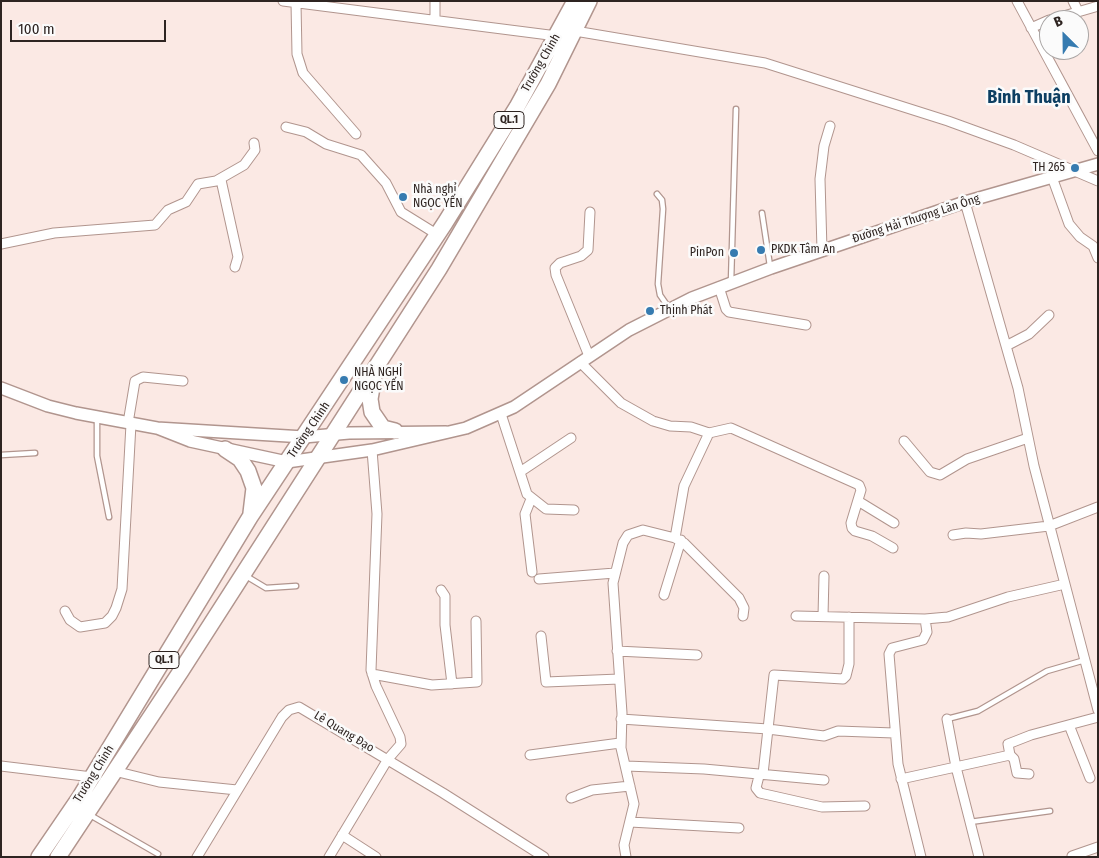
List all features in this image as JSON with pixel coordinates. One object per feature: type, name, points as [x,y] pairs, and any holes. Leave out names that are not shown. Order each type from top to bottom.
[{"type":"highway","name":"Trường Chinh","points":[[39,857],[92,777],[250,518],[438,235],[510,117],[575,1]]},
{"type":"highway","name":"Trường Chinh","points":[[58,857],[243,574],[444,260],[548,84],[589,1]]},
{"type":"highway","points":[[379,362],[370,385],[372,412],[383,428],[395,431]]},
{"type":"highway","points":[[225,449],[243,462],[250,477],[254,494],[250,518]]},
{"type":"street","points":[[283,1],[557,36]]},
{"type":"street","points":[[436,1],[436,20]]},
{"type":"street","points":[[1017,1],[1098,151]]},
{"type":"street","points":[[296,3],[297,54],[303,73],[356,134]]},
{"type":"street","points":[[1082,10],[1098,6]]},
{"type":"street","points":[[1030,28],[1039,24]]},
{"type":"street","points":[[575,31],[765,63],[948,120],[1014,145],[1098,181]]},
{"type":"street","points":[[822,250],[820,179],[824,146],[830,126]]},
{"type":"street","points":[[286,127],[302,130],[326,144],[361,155],[386,183],[400,212],[438,235]]},
{"type":"street","points":[[1,244],[54,233],[155,225],[168,210],[186,202],[198,184],[220,180],[251,158],[255,150],[254,144]]},
{"type":"street","name":"Đường Hải Thượng Lãn Ông","points":[[157,428],[190,441],[287,462],[372,450],[477,424],[501,414],[527,399],[634,326],[669,308],[719,287],[965,202],[1098,164]]},
{"type":"street","points":[[1052,177],[1069,224],[1080,237],[1093,246],[1098,258]]},
{"type":"street","points":[[220,180],[238,257],[235,267]]},
{"type":"street","points":[[965,202],[1018,388],[1049,526],[1098,710]]},
{"type":"street","points":[[590,212],[588,250],[581,256],[560,263],[555,268],[584,359],[604,388],[640,414],[665,425],[686,426],[709,433],[731,428],[859,485],[861,490],[851,523],[852,528],[855,531],[872,536],[893,548]]},
{"type":"street","points":[[719,287],[726,310],[729,312],[806,325]]},
{"type":"street","points":[[1006,346],[1029,334],[1049,315]]},
{"type":"street","points":[[65,611],[70,620],[80,627],[105,623],[112,616],[122,589],[130,424],[136,381],[142,377],[183,381]]},
{"type":"street","name":"Đường Hải Thượng Lãn Ông","points":[[1,388],[48,406],[157,428],[304,437],[395,431],[446,432]]},
{"type":"street","points":[[501,414],[531,499],[546,509],[574,510]]},
{"type":"street","points":[[664,595],[678,539],[684,486],[709,433]]},
{"type":"street","points":[[520,472],[571,438]]},
{"type":"street","points":[[904,441],[930,472],[940,475],[967,459],[1028,438]]},
{"type":"street","points":[[329,857],[388,759],[401,744],[400,736],[372,674],[378,514],[372,450]]},
{"type":"street","points":[[531,499],[525,514],[532,572]]},
{"type":"street","points":[[858,501],[894,523]]},
{"type":"street","points":[[953,535],[966,533],[981,534],[1049,526],[1098,507]]},
{"type":"street","points":[[626,857],[624,845],[634,804],[620,743],[622,719],[613,601],[615,573],[623,543],[632,532],[650,531],[678,539],[739,598],[744,608],[742,616]]},
{"type":"street","points":[[539,579],[615,573]]},
{"type":"street","points":[[823,616],[824,576]]},
{"type":"street","points":[[796,616],[925,619],[957,614],[1008,597],[1065,584]]},
{"type":"street","points":[[442,590],[445,596],[444,615],[452,684]]},
{"type":"street","points":[[849,617],[849,664],[846,676],[837,680],[774,675],[761,775],[756,788],[760,793],[822,806],[865,806]]},
{"type":"street","points":[[921,857],[901,779],[894,733],[889,650],[923,640],[927,632],[925,619]]},
{"type":"street","points":[[372,674],[425,684],[477,682],[476,621]]},
{"type":"street","points":[[541,636],[546,682],[619,679]]},
{"type":"street","points":[[617,651],[696,655]]},
{"type":"street","points":[[1088,672],[1098,671]]},
{"type":"street","name":"Lê Quang Đạo","points":[[197,857],[282,717],[294,707],[304,708],[544,857]]},
{"type":"street","points":[[1029,774],[1017,773],[1008,744],[1031,735],[1098,717]]},
{"type":"street","points":[[947,718],[956,767],[979,857]]},
{"type":"street","points":[[622,719],[768,729],[824,736],[838,731],[894,733]]},
{"type":"street","points":[[1069,725],[1090,778]]},
{"type":"street","points":[[530,754],[620,743]]},
{"type":"street","points":[[901,779],[1010,755]]},
{"type":"street","points":[[1,766],[92,777]]},
{"type":"street","points":[[626,766],[704,770],[824,780]]},
{"type":"street","points":[[114,772],[158,782],[237,790]]},
{"type":"street","points":[[571,798],[592,790],[630,786]]},
{"type":"street","points":[[630,822],[739,828]]},
{"type":"street","points":[[342,835],[376,857]]},
{"type":"street","points":[[1072,856],[1098,847]]},
{"type":"lane","points":[[731,282],[736,110]]},
{"type":"lane","points":[[657,194],[662,200],[663,209],[658,284],[660,295],[669,308]]},
{"type":"lane","points":[[762,213],[771,268]]},
{"type":"lane","points":[[97,417],[96,456],[109,517]]},
{"type":"lane","points":[[1,454],[36,454]]},
{"type":"lane","points":[[243,574],[266,588],[296,586]]},
{"type":"lane","points":[[947,718],[978,711],[1047,672],[1086,660]]},
{"type":"lane","points":[[970,822],[1050,810]]},
{"type":"lane","points":[[87,813],[158,854]]},
{"type":"place","name":"TH 265","points":[[1075,168]]},
{"type":"place","name":"Nhà nghỉ NGỌC YẾN","points":[[403,197]]},
{"type":"place","name":"PKDK Tâm An","points":[[761,250]]},
{"type":"place","name":"PinPon","points":[[734,253]]},
{"type":"place","name":"Thịnh Phát","points":[[650,311]]},
{"type":"place","name":"NHÀ NGHỈ NGỌC YẾN","points":[[344,380]]},
{"type":"district","name":"Bình Thuận","points":[[1029,98]]}]
